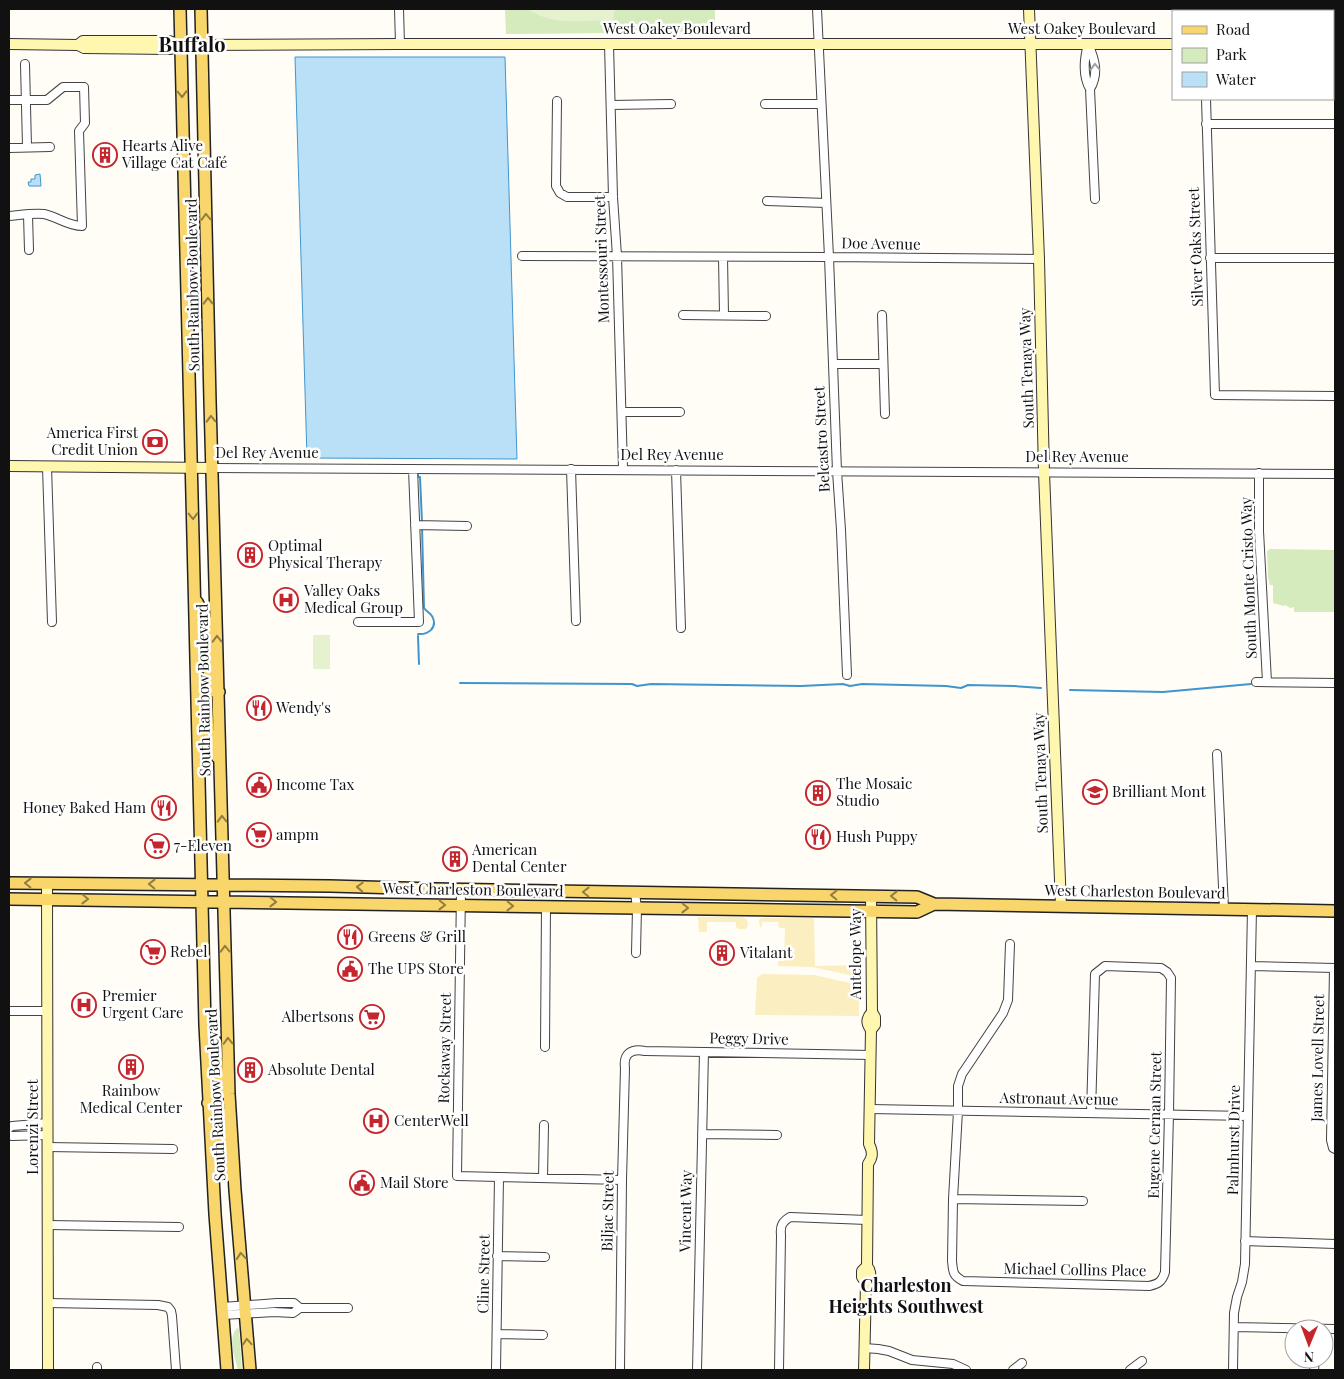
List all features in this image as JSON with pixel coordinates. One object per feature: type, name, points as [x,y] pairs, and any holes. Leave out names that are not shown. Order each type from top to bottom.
[{"type":"main road","name":"South Rainbow Boulevard","points":[[180,9],[205,1025],[214,1214],[227,1370]]},
{"type":"main road","name":"South Rainbow Boulevard","points":[[201,9],[230,1094],[235,1190],[250,1370]]},
{"type":"main road","points":[[186,249],[207,250]]},
{"type":"main road","points":[[186,264],[208,265]]},
{"type":"main road","points":[[195,598],[207,623],[207,655],[210,685],[214,691],[219,692]]},
{"type":"main road","points":[[197,688],[206,691],[208,732],[220,766]]},
{"type":"main road","name":"West Charleston Boulevard","points":[[9,883],[330,886],[461,890],[872,896],[917,897],[934,904],[1335,911]]},
{"type":"main road","name":"West Charleston Boulevard","points":[[9,898],[872,912],[917,912],[934,904]]},
{"type":"main road","points":[[205,1025],[216,1043],[218,1087],[223,1092],[230,1094]]},
{"type":"main road","points":[[208,1103],[217,1106],[220,1112],[222,1152],[235,1190]]},
{"type":"main road","points":[[225,1341],[234,1370]]},
{"type":"street","points":[[398,9],[400,44]]},
{"type":"street","name":"Belcastro Street","points":[[816,9],[829,257],[836,471],[841,530],[847,675]]},
{"type":"street","name":"South Tenaya Way","points":[[1029,9],[1039,259],[1044,472],[1062,906]]},
{"type":"street","name":"West Oakey Boulevard","points":[[9,44],[78,45],[84,48],[166,49],[181,45],[1172,44]]},
{"type":"street","name":"Montessouri Street","points":[[609,44],[622,412],[622,469]]},
{"type":"street","points":[[1088,44],[1084,58],[1085,81],[1090,89],[1095,199]]},
{"type":"street","points":[[24,64],[26,147]]},
{"type":"street","points":[[9,100],[48,100],[63,87],[84,87],[84,123],[79,131],[82,226],[72,226],[63,220],[44,214],[9,216]]},
{"type":"street","name":"Silver Oaks Street","points":[[1206,100],[1215,395],[1335,396]]},
{"type":"street","points":[[557,101],[556,186],[560,193],[567,197],[613,198]]},
{"type":"street","points":[[611,105],[671,104]]},
{"type":"street","points":[[765,104],[821,104]]},
{"type":"street","points":[[1206,124],[1335,124]]},
{"type":"street","points":[[9,148],[50,147]]},
{"type":"street","points":[[767,201],[826,203]]},
{"type":"street","points":[[28,215],[29,250]]},
{"type":"street","name":"Doe Avenue","points":[[522,256],[1039,259]]},
{"type":"street","points":[[723,257],[724,315]]},
{"type":"street","points":[[1210,258],[1335,258]]},
{"type":"street","points":[[683,315],[766,316]]},
{"type":"street","points":[[882,315],[885,414]]},
{"type":"street","points":[[832,364],[883,364]]},
{"type":"street","points":[[622,412],[680,412]]},
{"type":"street","name":"Del Rey Avenue","points":[[9,466],[1335,474]]},
{"type":"street","points":[[47,467],[52,622]]},
{"type":"street","points":[[358,622],[419,622],[413,469]]},
{"type":"street","points":[[571,469],[576,621]]},
{"type":"street","points":[[676,470],[681,628]]},
{"type":"street","name":"South Monte Cristo Way","points":[[1259,473],[1259,531],[1267,682]]},
{"type":"street","points":[[415,525],[467,526]]},
{"type":"street","points":[[1256,682],[1335,683]]},
{"type":"street","points":[[1217,754],[1224,909]]},
{"type":"street","name":"Lorenzi Street","points":[[47,883],[48,1370]]},
{"type":"street","name":"Rockaway Street","points":[[461,890],[457,1176],[499,1177]]},
{"type":"street","points":[[635,892],[636,953]]},
{"type":"street","name":"Antelope Way","points":[[864,1370],[866,1283],[862,1277],[862,1270],[867,1266],[868,1164],[864,1158],[864,1151],[869,1144],[871,1030],[875,1025],[876,1017],[872,1012],[872,896]]},
{"type":"street","points":[[545,1047],[546,906]]},
{"type":"street","name":"Palmhurst Drive","points":[[1233,1370],[1234,1313],[1245,1264],[1252,909]]},
{"type":"street","points":[[1010,944],[1008,1000],[1002,1013],[962,1074],[958,1086],[953,1199],[1083,1201]]},
{"type":"street","name":"Eugene Cernan Street","points":[[1091,1112],[1095,974],[1105,966],[1161,968],[1171,978],[1165,1272],[1162,1280]]},
{"type":"street","points":[[1251,966],[1335,968]]},
{"type":"street","name":"James Lovell Street","points":[[1334,1148],[1331,1140],[1335,968]]},
{"type":"street","points":[[9,1011],[47,1011]]},
{"type":"street","name":"Peggy Drive","points":[[628,1053],[637,1049],[645,1051],[871,1055]]},
{"type":"street","name":"Vincent Way","points":[[698,1370],[704,1052]]},
{"type":"street","name":"Biljac Street","points":[[620,1370],[624,1061],[628,1053]]},
{"type":"street","name":"Astronaut Avenue","points":[[870,1109],[1248,1116]]},
{"type":"street","points":[[9,1128],[12,1126],[48,1123]]},
{"type":"street","points":[[543,1178],[544,1125]]},
{"type":"street","points":[[702,1134],[777,1134]]},
{"type":"street","points":[[9,1135],[48,1135]]},
{"type":"street","points":[[48,1147],[172,1149]]},
{"type":"street","points":[[499,1177],[622,1180]]},
{"type":"street","name":"Cline Street","points":[[496,1370],[499,1177]]},
{"type":"street","name":"Michael Collins Place","points":[[953,1199],[953,1271],[956,1277],[963,1281],[1148,1286],[1156,1285],[1162,1280]]},
{"type":"street","points":[[779,1370],[782,1235],[780,1228],[783,1221],[790,1217],[868,1220]]},
{"type":"street","points":[[48,1225],[180,1227]]},
{"type":"street","points":[[1245,1241],[1335,1244]]},
{"type":"street","points":[[497,1256],[545,1257]]},
{"type":"street","points":[[48,1303],[158,1305],[168,1307],[172,1316],[176,1370]]},
{"type":"street","points":[[223,1311],[245,1309],[294,1313],[300,1308],[348,1308]]},
{"type":"street","points":[[1234,1327],[1284,1328]]},
{"type":"street","points":[[497,1334],[543,1335]]},
{"type":"street","points":[[864,1348],[889,1351],[912,1360],[954,1364],[966,1370]]},
{"type":"street","points":[[1130,1370],[1142,1360]]},
{"type":"street","points":[[1013,1370],[1022,1363]]},
{"type":"green space","points":[[505,9],[715,9],[715,32],[506,34]]},
{"type":"green space","points":[[529,9],[615,9],[613,20],[569,21],[547,18]]},
{"type":"green space","points":[[1270,549],[1335,550],[1335,612],[1294,612],[1294,607],[1290,608],[1273,603],[1273,585],[1270,585],[1268,578],[1267,551]]},
{"type":"green space","points":[[313,635],[330,635],[330,669],[313,669]]},
{"type":"green space","points":[[237,1328],[239,1329],[242,1370],[238,1370],[232,1343]]},
{"type":"sand","points":[[698,917],[743,917],[747,920],[748,926],[745,929],[738,929],[736,922],[707,922],[707,932],[699,932]]},
{"type":"sand","points":[[761,918],[814,918],[815,966],[860,965],[859,977],[812,967],[778,966],[778,961],[784,961],[785,928],[779,928],[778,922],[762,922],[762,927],[760,927],[759,920]]},
{"type":"sand","points":[[762,974],[814,975],[859,985],[859,1016],[755,1015],[757,978]]},
{"type":"water","points":[[295,57],[505,57],[517,459],[307,458]]},
{"type":"water","points":[[40,174],[41,186],[29,186],[28,182],[31,182],[31,179],[35,179],[35,175]]},
{"type":"waterway","points":[[418,474],[418,477],[420,477],[422,522]]},
{"type":"waterway","points":[[418,634],[428,632],[434,625],[432,615],[424,608],[422,526]]},
{"type":"waterway","points":[[418,636],[419,664]]},
{"type":"waterway","points":[[460,683],[632,684],[637,686],[651,684],[801,686],[843,684],[850,686],[862,684],[961,688],[968,685],[1041,688]]},
{"type":"waterway","points":[[1070,690],[1163,692],[1251,684]]},
{"type":"place","name":"Hearts Alive Village Cat Café","points":[[105,155]]},
{"type":"place","name":"America First Credit Union","points":[[155,442]]},
{"type":"place","name":"Optimal Physical Therapy","points":[[250,555]]},
{"type":"place","name":"Valley Oaks Medical Group","points":[[286,600]]},
{"type":"place","name":"Wendy's","points":[[259,708]]},
{"type":"place","name":"Income Tax","points":[[259,785]]},
{"type":"place","name":"Brilliant Mont","points":[[1095,792]]},
{"type":"place","name":"The Mosaic Studio","points":[[818,793]]},
{"type":"place","name":"Honey Baked Ham","points":[[164,808]]},
{"type":"place","name":"ampm","points":[[259,835]]},
{"type":"place","name":"Hush Puppy","points":[[818,837]]},
{"type":"place","name":"7-Eleven","points":[[157,846]]},
{"type":"place","name":"American Dental Center","points":[[455,859]]},
{"type":"place","name":"Greens & Grill","points":[[350,937]]},
{"type":"place","name":"Rebel","points":[[153,952]]},
{"type":"place","name":"Vitalant","points":[[722,953]]},
{"type":"place","name":"The UPS Store","points":[[350,969]]},
{"type":"place","name":"Premier Urgent Care","points":[[84,1005]]},
{"type":"place","name":"Albertsons","points":[[372,1017]]},
{"type":"place","name":"Rainbow Medical Center","points":[[131,1067]]},
{"type":"place","name":"Absolute Dental","points":[[250,1070]]},
{"type":"place","name":"CenterWell","points":[[376,1121]]},
{"type":"place","name":"Mail Store","points":[[362,1183]]},
{"type":"district","name":"Buffalo","points":[[192,45]]},
{"type":"district","name":"Charleston Heights Southwest","points":[[906,1296]]}]
